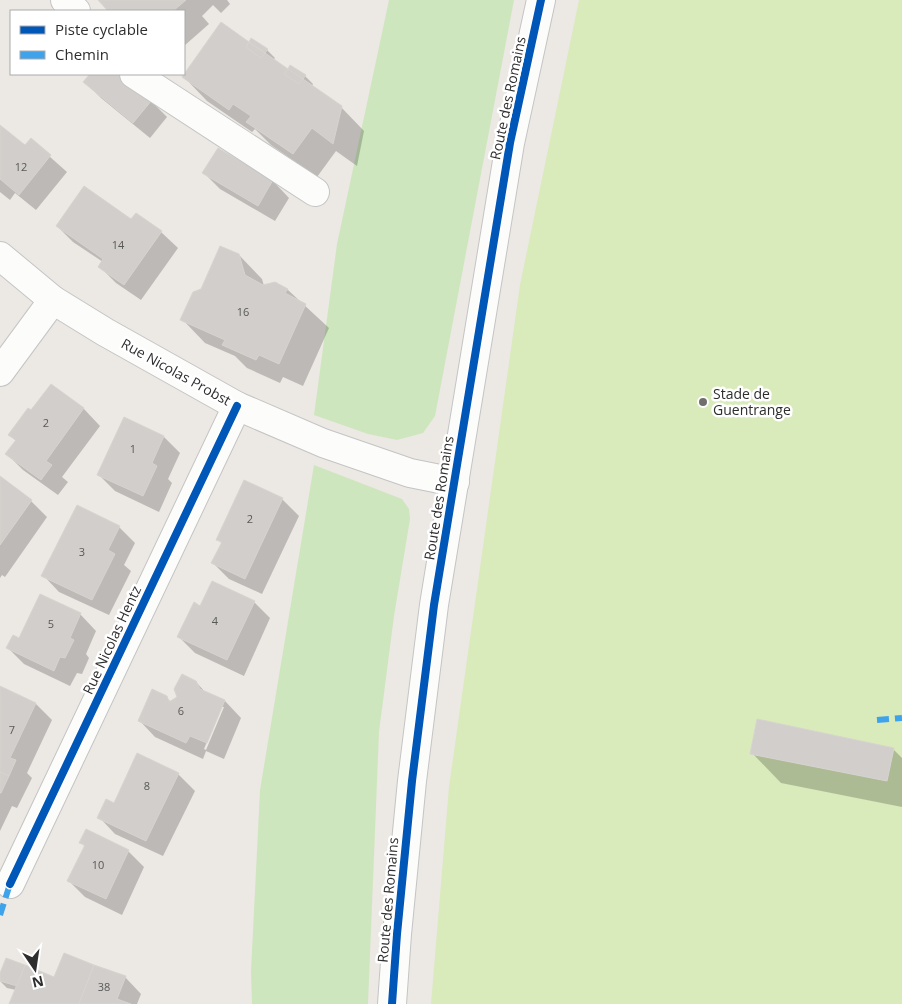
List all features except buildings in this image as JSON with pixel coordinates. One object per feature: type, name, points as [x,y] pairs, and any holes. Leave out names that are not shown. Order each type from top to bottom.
[{"type":"street","points":[[65,0],[75,10]]},
{"type":"street","name":"Route des Romains","points":[[392,1004],[412,781],[434,605],[510,143],[541,0]]},
{"type":"street","points":[[136,75],[315,192]]},
{"type":"street","name":"Rue Nicolas Probst","points":[[0,256],[53,300],[104,332],[237,406],[323,444],[410,473],[455,482]]},
{"type":"street","points":[[0,372],[53,300]]},
{"type":"street","name":"Rue Nicolas Hentz","points":[[10,884],[237,406]]},
{"type":"green space","points":[[389,0],[514,0],[435,416],[423,433],[397,440],[368,434],[314,415],[337,244]]},
{"type":"green space","name":"Stade de Guentrange","points":[[579,0],[902,0],[902,1004],[431,1004],[449,787],[520,285]]},
{"type":"green space","points":[[314,465],[402,499],[409,509],[410,519],[394,616],[379,732],[368,1004],[252,1004],[251,971],[260,790]]},
{"type":"marked path","points":[[877,720],[902,718]]},
{"type":"marked path","points":[[0,915],[10,884]]},
{"type":"cycle path","points":[[392,1004],[412,781],[434,605],[510,143],[541,0]]},
{"type":"cycle path","points":[[10,884],[237,406]]},
{"type":"place","name":"Stade de Guentrange","points":[[703,402]]}]
